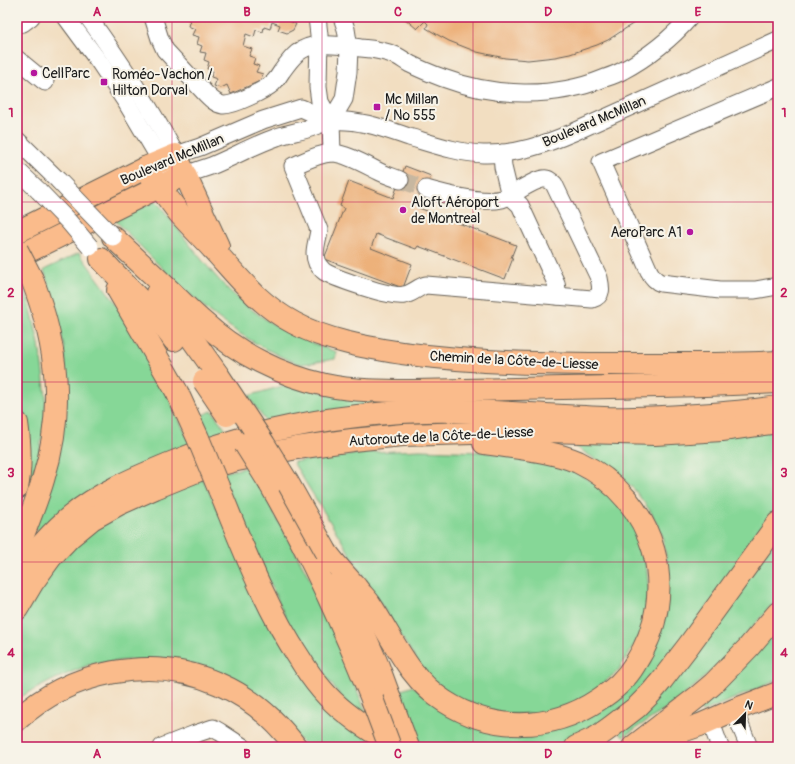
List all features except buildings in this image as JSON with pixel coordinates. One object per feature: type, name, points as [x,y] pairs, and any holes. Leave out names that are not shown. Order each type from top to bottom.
[{"type":"main road","name":"Chemin de la Côte-de-Liesse","points":[[160,161],[172,181]]},
{"type":"main road","name":"Chemin de la Côte-de-Liesse","points":[[160,161],[228,266],[244,284],[263,303],[294,323],[326,337],[372,348],[448,358],[530,363],[724,364],[778,362]]},
{"type":"main road","name":"Boulevard McMillan","points":[[17,232],[160,161]]},
{"type":"main road","name":"Boulevard McMillan","points":[[17,257],[172,181]]},
{"type":"main road","points":[[113,237],[204,323],[230,343],[260,362],[303,379],[325,385],[364,390],[435,391],[778,382]]},
{"type":"main road","points":[[113,237],[190,336],[231,422],[286,511],[322,580],[344,629],[408,747]]},
{"type":"main road","points":[[17,250],[32,279],[43,310],[53,353],[57,388],[57,409],[53,439],[45,475],[17,552]]},
{"type":"main road","points":[[96,253],[211,378],[280,469],[327,553],[378,666],[380,696],[390,747]]},
{"type":"main road","points":[[96,253],[177,392],[198,438],[253,571],[273,615],[286,638],[307,670],[344,712],[373,732],[402,747]]},
{"type":"main road","name":"Autoroute de la Côte-de-Liesse","points":[[17,576],[40,546],[60,526],[81,508],[108,492],[143,475],[189,456],[245,437],[293,425],[359,415],[426,411],[605,418],[653,418],[720,414],[778,407]]},
{"type":"main road","name":"Autoroute de la Côte-de-Liesse","points":[[17,609],[40,571],[51,557],[70,537],[92,519],[119,504],[150,490],[203,470],[237,460],[274,452],[352,440],[403,435],[546,431],[655,434],[722,430],[778,422]]},
{"type":"main road","points":[[17,423],[20,455],[17,488]]},
{"type":"main road","points":[[327,553],[369,603],[415,675],[433,693],[444,701],[469,714],[495,722],[509,724],[535,724],[560,719],[590,706],[603,697],[626,676],[643,651],[655,616],[658,594],[657,564],[654,548],[641,520],[631,504],[605,478],[584,465],[562,456],[426,434]]},
{"type":"main road","points":[[576,747],[597,737],[611,727],[637,707],[651,693],[778,523]]},
{"type":"main road","points":[[635,747],[713,684],[748,648],[778,613]]},
{"type":"main road","points":[[17,720],[37,703],[76,682],[88,678],[128,670],[169,670],[207,679],[233,691],[265,714],[296,747]]},
{"type":"main road","points":[[635,747],[700,725],[778,693]]},
{"type":"street","points":[[17,24],[23,23],[31,17]]},
{"type":"street","points":[[66,17],[100,63],[126,102],[160,161]]},
{"type":"street","points":[[88,17],[133,82],[161,128],[160,161]]},
{"type":"street","points":[[153,17],[165,50],[212,100],[223,105],[230,105],[268,87],[278,78],[294,55],[300,50],[309,46],[338,44],[378,50],[397,56],[409,63],[460,84],[493,91],[530,93],[563,90],[592,84],[621,72],[661,46],[674,35],[690,17]]},
{"type":"street","points":[[317,17],[320,102],[331,121],[332,153]]},
{"type":"street","points":[[342,17],[354,47]]},
{"type":"street","name":"Boulevard McMillan","points":[[172,181],[278,136],[306,130],[331,121],[346,120],[375,126],[450,149],[484,154],[521,150],[546,143],[569,134],[778,40]]},
{"type":"street","points":[[331,121],[344,99],[348,72],[348,48],[354,47]]},
{"type":"street","points":[[17,59],[45,82]]},
{"type":"street","points":[[778,86],[601,162],[649,271],[656,281],[661,283],[720,290],[755,290],[778,286]]},
{"type":"street","name":"Boulevard McMillan","points":[[160,161],[200,147],[256,122],[301,108],[331,121]]},
{"type":"street","points":[[17,140],[113,237]]},
{"type":"street","points":[[400,180],[357,160],[332,153],[313,158],[293,166],[317,223],[319,236],[316,245],[316,261],[325,272],[366,287],[397,296],[410,294],[426,285],[592,299],[599,296],[601,288],[599,278],[552,181],[542,179],[510,196],[501,199],[483,200],[453,196],[426,189]]},
{"type":"street","points":[[502,153],[503,167],[510,196],[520,205],[556,283],[558,296]]},
{"type":"street","points":[[17,170],[70,222],[96,253]]},
{"type":"street","points":[[734,710],[749,747]]},
{"type":"street","points":[[710,720],[720,747]]},
{"type":"street","points":[[162,747],[213,728],[243,747]]},
{"type":"green space","points":[[156,201],[223,285],[247,306],[272,323],[300,338],[337,352],[335,359],[302,364],[288,360],[229,326],[188,293],[114,219]]},
{"type":"green space","points":[[79,253],[141,340],[191,445],[40,531],[34,528],[66,377],[64,346],[44,270]]},
{"type":"green space","points":[[17,272],[30,305],[39,344],[46,396],[45,419],[35,479],[27,476],[23,412],[17,390]]},
{"type":"green space","points":[[289,384],[350,399],[375,401],[375,406],[267,423],[248,396]]},
{"type":"green space","points":[[212,411],[228,433],[207,441],[197,417]]},
{"type":"green space","points":[[778,431],[778,512],[655,677],[621,710],[567,742],[553,747],[419,746],[399,691],[413,686],[460,720],[608,705],[668,581],[668,567],[662,535],[651,512],[634,489],[613,471],[575,446],[577,441]]},
{"type":"green space","points":[[420,450],[484,452],[563,466],[599,485],[629,515],[645,552],[649,593],[641,634],[618,671],[584,699],[543,714],[502,714],[454,697],[426,674],[293,462],[374,452]]},
{"type":"green space","points":[[249,467],[317,592],[370,722],[345,701],[296,640],[220,473]]},
{"type":"green space","points":[[203,479],[278,638],[393,747],[307,747],[251,690],[211,669],[171,659],[129,660],[91,664],[55,679],[24,695],[17,702],[17,628],[26,604],[65,553],[98,527],[145,501]]},
{"type":"green space","points":[[778,537],[778,597],[772,605],[701,681],[662,712],[623,737],[618,731]]},
{"type":"green space","points":[[778,626],[778,680],[702,712],[698,705]]},
{"type":"tunnel","points":[[400,180],[426,189]]},
{"type":"place","name":"CellParc","points":[[34,73]]},
{"type":"place","name":"Roméo-Vachon / Hilton Dorval","points":[[104,82]]},
{"type":"place","name":"Mc Millan / No 555","points":[[377,107]]},
{"type":"place","name":"Aloft Aéroport de Montreal","points":[[403,210]]},
{"type":"place","name":"AeroParc A1","points":[[690,232]]}]
